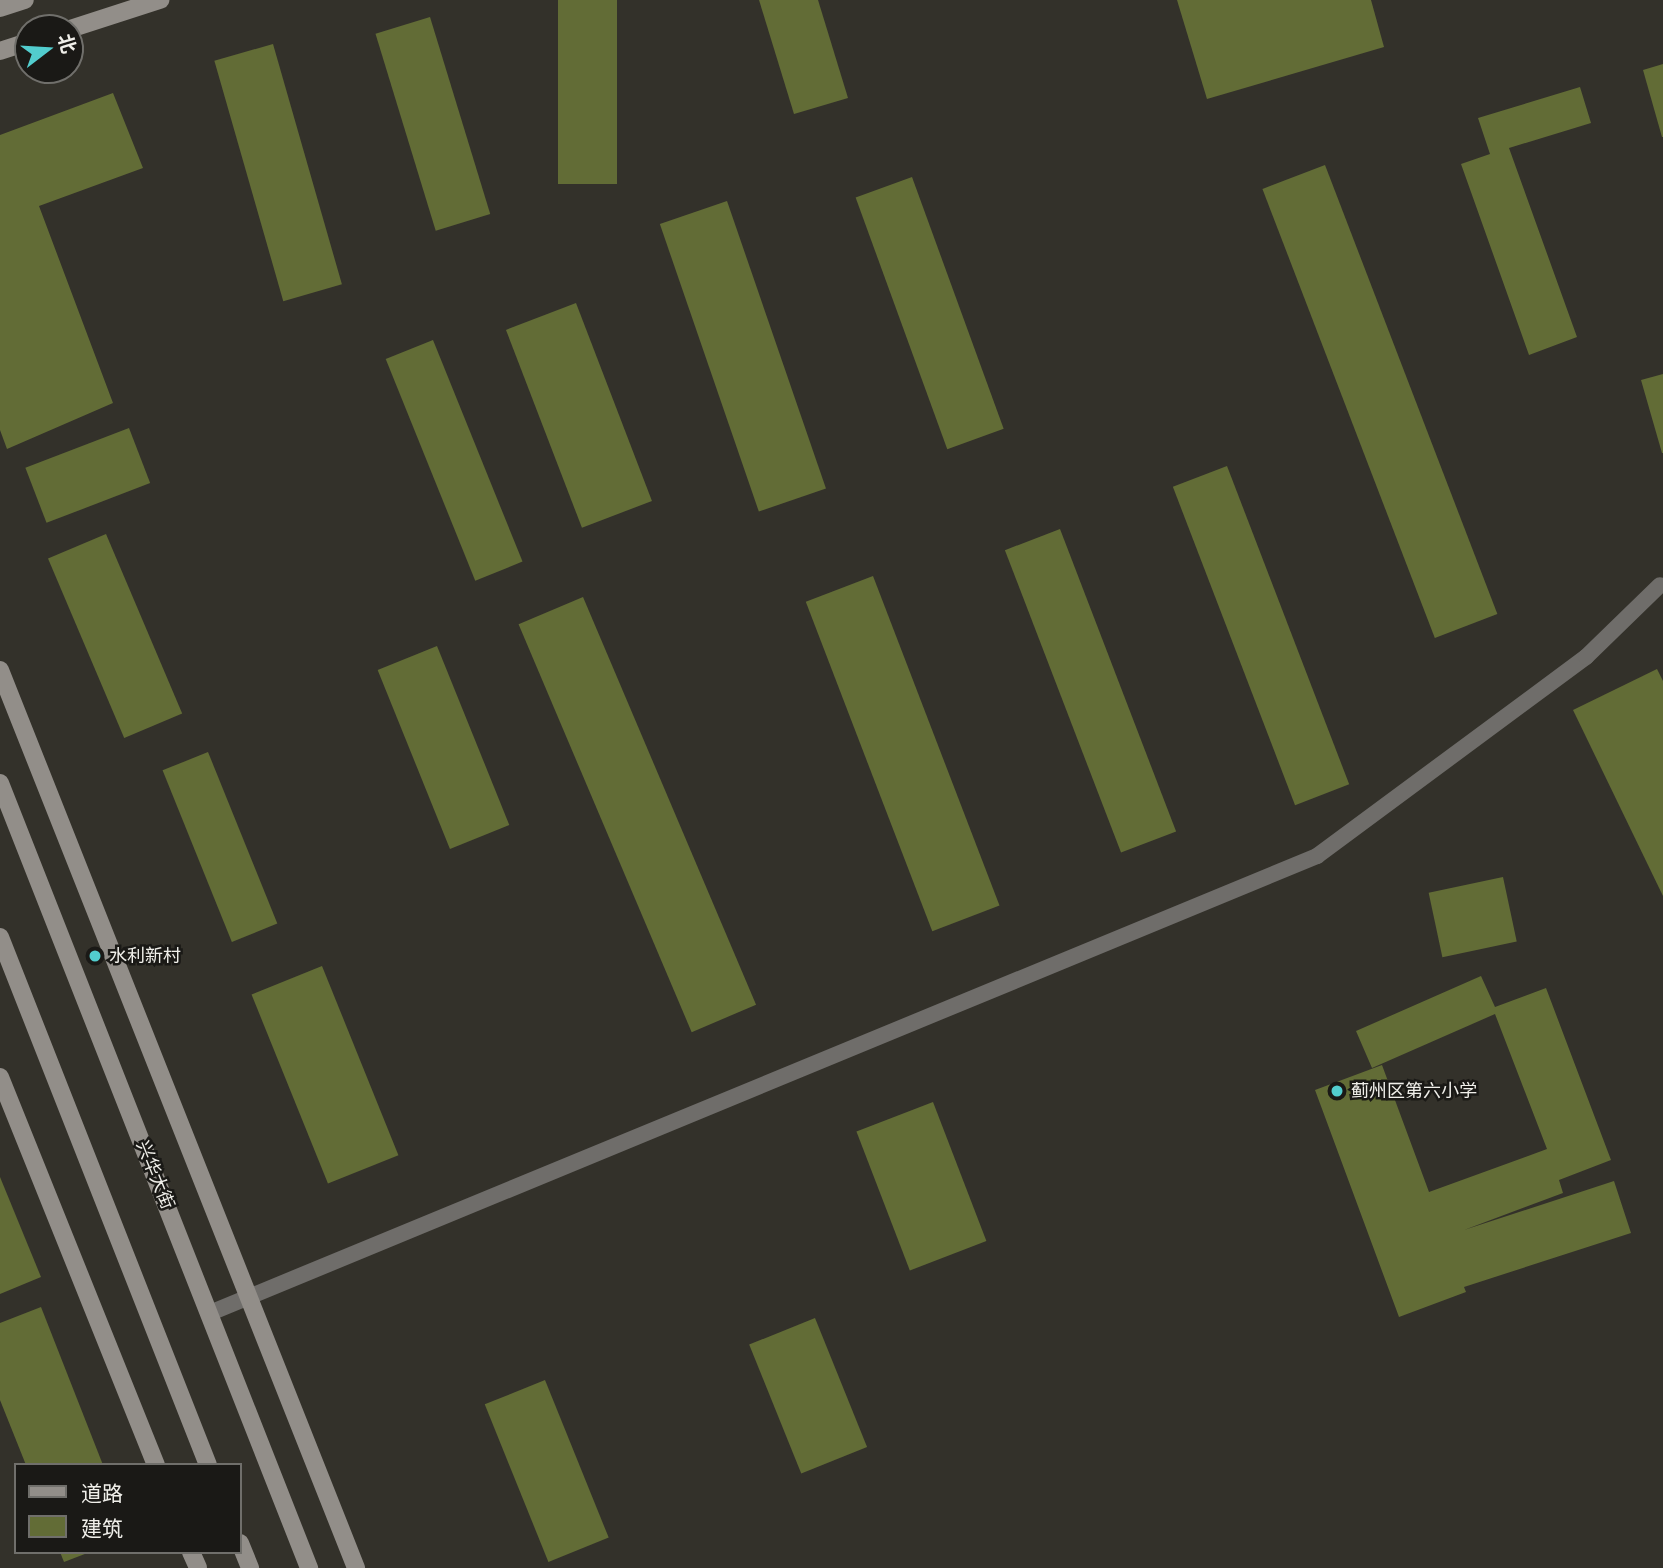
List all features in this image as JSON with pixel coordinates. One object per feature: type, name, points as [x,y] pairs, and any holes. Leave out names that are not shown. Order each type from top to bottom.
[{"type":"street","points":[[0,8],[25,0]]},
{"type":"street","points":[[84,24],[160,0]]},
{"type":"street","points":[[0,670],[356,1568]]},
{"type":"street","name":"兴华大街","points":[[0,783],[309,1568]]},
{"type":"street","points":[[0,937],[207,1463]]},
{"type":"street","points":[[0,1077],[155,1463]]},
{"type":"street","points":[[242,1548],[250,1568]]},
{"type":"lane","points":[[210,1313],[1317,856],[1586,657],[1660,585]]},
{"type":"building","points":[[558,0],[617,0],[617,184],[558,184]]},
{"type":"building","points":[[759,0],[818,0],[848,98],[794,114]]},
{"type":"building","points":[[1177,0],[1371,0],[1384,47],[1207,99]]},
{"type":"building","points":[[430,17],[490,214],[436,231],[375,34]]},
{"type":"building","points":[[273,44],[342,284],[283,301],[214,61]]},
{"type":"building","points":[[1663,64],[1663,137],[1662,137],[1643,70]]},
{"type":"building","points":[[1580,87],[1591,123],[1509,148],[1577,337],[1529,355],[1461,164],[1490,154],[1478,118]]},
{"type":"building","points":[[113,93],[143,168],[39,206],[113,403],[7,449],[0,430],[0,135]]},
{"type":"building","points":[[1325,165],[1497,614],[1435,638],[1262,189]]},
{"type":"building","points":[[912,177],[1004,429],[947,449],[856,198]]},
{"type":"building","points":[[727,201],[826,488],[759,512],[660,224]]},
{"type":"building","points":[[576,303],[652,501],[582,528],[506,330]]},
{"type":"building","points":[[433,340],[523,562],[475,581],[386,359]]},
{"type":"building","points":[[1663,374],[1663,453],[1662,453],[1641,380]]},
{"type":"building","points":[[129,428],[150,483],[47,523],[25,468]]},
{"type":"building","points":[[1227,466],[1349,784],[1295,805],[1173,487]]},
{"type":"building","points":[[1060,529],[1176,831],[1121,853],[1005,550]]},
{"type":"building","points":[[106,534],[182,713],[124,738],[48,559]]},
{"type":"building","points":[[873,576],[1000,906],[932,931],[806,602]]},
{"type":"building","points":[[583,597],[756,1005],[692,1032],[519,624]]},
{"type":"building","points":[[437,646],[509,825],[450,849],[378,670]]},
{"type":"building","points":[[1657,669],[1663,681],[1663,896],[1573,710]]},
{"type":"building","points":[[208,752],[277,924],[232,942],[163,770]]},
{"type":"building","points":[[1503,877],[1517,942],[1442,957],[1429,893]]},
{"type":"building","points":[[322,966],[398,1155],[328,1184],[252,994]]},
{"type":"building","points":[[1481,976],[1495,1007],[1546,988],[1611,1160],[1559,1180],[1563,1193],[1464,1230],[1614,1181],[1631,1233],[1464,1287],[1466,1292],[1399,1317],[1315,1090],[1382,1065],[1429,1192],[1547,1149],[1495,1014],[1372,1068],[1356,1031]]},
{"type":"building","points":[[933,1102],[986,1241],[910,1270],[856,1131]]},
{"type":"building","points":[[0,1177],[41,1277],[0,1294]]},
{"type":"building","points":[[41,1307],[102,1463],[25,1463],[0,1400],[0,1323]]},
{"type":"building","points":[[815,1318],[867,1447],[801,1473],[749,1345]]},
{"type":"building","points":[[545,1380],[609,1538],[548,1562],[485,1404]]},
{"type":"building","points":[[61,1554],[85,1554],[64,1562]]},
{"type":"place","name":"水利新村","points":[[95,956]]},
{"type":"place","name":"蓟州区第六小学","points":[[1337,1091]]}]
